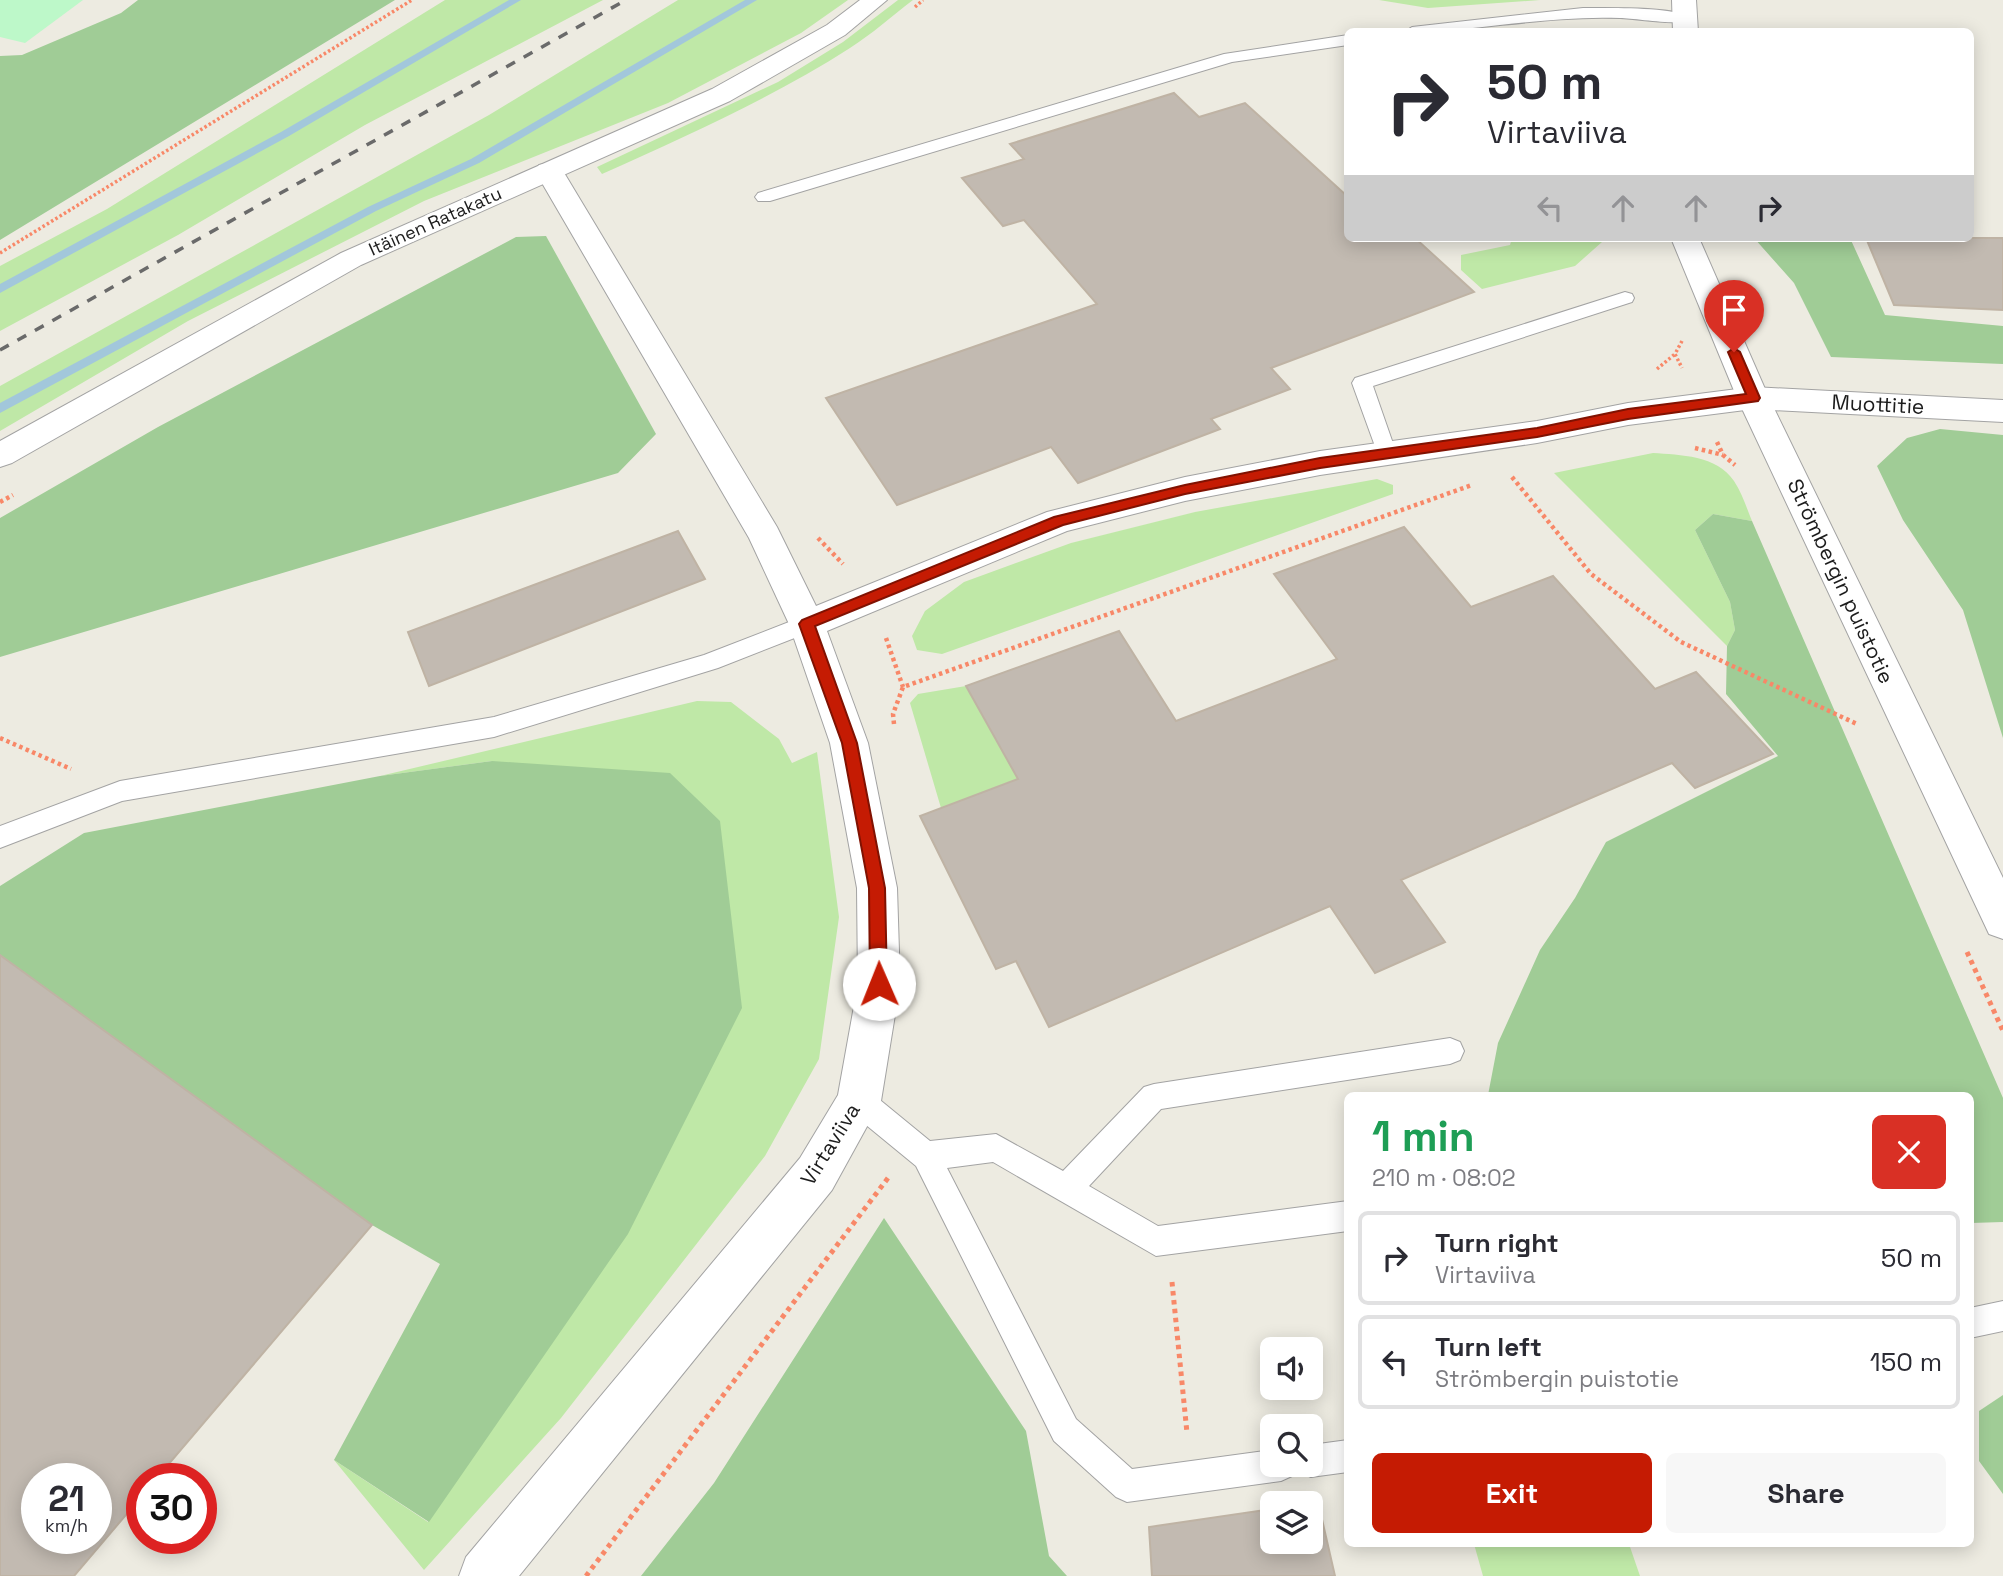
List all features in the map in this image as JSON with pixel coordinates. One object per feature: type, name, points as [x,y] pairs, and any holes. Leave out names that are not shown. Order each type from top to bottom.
[{"type":"street","name":"Itäinen Ratakatu","points":[[0,455],[351,259],[721,95],[836,30],[875,0]]},
{"type":"street","name":"Virtaviiva","points":[[485,1576],[816,1174],[859,1101],[879,984],[877,888],[849,743],[807,624],[765,536],[549,171]]},
{"type":"street","name":"Strömbergin puistotie","points":[[1687,242],[1754,398],[2003,922]]},
{"type":"street","points":[[807,624],[865,598],[1059,521],[1185,489],[1320,463],[1483,440],[1628,414],[1754,398]]},
{"type":"street","name":"Muottitie","points":[[1754,398],[2003,411]]},
{"type":"lane","points":[[1448,28],[1585,13],[1645,12],[1685,17]]},
{"type":"lane","points":[[1581,28],[1585,13]]},
{"type":"lane","points":[[764,197],[1230,57],[1344,42]]},
{"type":"lane","points":[[1387,455],[1362,383],[1625,298]]},
{"type":"lane","points":[[0,837],[120,791],[495,726],[710,662],[807,624]]},
{"type":"lane","points":[[1066,1189],[1154,1097],[1450,1051]]},
{"type":"lane","points":[[859,1101],[916,1147],[1065,1430],[1127,1486],[1260,1468]]},
{"type":"lane","points":[[916,1147],[996,1148],[1156,1241],[1344,1217]]},
{"type":"lane","points":[[1974,1322],[2003,1316]]},
{"type":"lane","points":[[1323,1459],[1344,1457]]},
{"type":"path","points":[[0,253],[412,0]]},
{"type":"path","points":[[914,7],[923,0]]},
{"type":"path","points":[[1483,440],[1591,573],[1681,642],[1864,728]]},
{"type":"path","points":[[1688,446],[1723,455]]},
{"type":"path","points":[[903,687],[1519,468]]},
{"type":"path","points":[[815,533],[822,545],[850,570],[886,638],[903,687],[893,714],[895,727]]},
{"type":"path","points":[[0,738],[120,791]]},
{"type":"path","points":[[586,1576],[889,1176],[916,1147]]},
{"type":"path","points":[[1178,1319],[1186,1409]]},
{"type":"green space","points":[[0,0],[83,0],[25,43],[0,37]]},
{"type":"green space","points":[[138,0],[395,0],[0,240],[0,56],[22,55],[121,13]]},
{"type":"green space","points":[[445,0],[603,0],[365,125],[178,235],[0,331],[0,266],[107,209]]},
{"type":"green space","points":[[678,0],[848,0],[801,33],[668,103],[424,201],[188,321],[0,431],[0,386],[489,115]]},
{"type":"green space","points":[[898,0],[913,0],[858,43],[790,83],[728,116],[602,174],[597,167],[778,82],[843,42]]},
{"type":"green space","points":[[1379,0],[1540,0],[1428,8]]},
{"type":"green space","points":[[546,236],[656,434],[618,473],[0,657],[0,518],[158,427],[516,237]]},
{"type":"green space","points":[[1511,242],[1602,242],[1575,266],[1482,289],[1461,270],[1461,255],[1510,245]]},
{"type":"green space","points":[[1758,242],[1852,242],[1885,315],[2003,326],[2003,364],[1831,357],[1794,283]]},
{"type":"green space","points":[[1940,429],[2003,435],[2003,738],[1963,610],[1903,520],[1877,466],[1907,438]]},
{"type":"green space","points":[[1653,453],[1697,458],[1727,472],[1742,496],[1752,521],[1713,514],[1695,530],[1730,602],[1735,630],[1727,646],[1554,473]]},
{"type":"green space","points":[[1377,479],[1393,485],[1393,494],[942,654],[917,650],[912,636],[925,611],[964,582],[1071,543],[1195,512]]},
{"type":"green space","points":[[1713,514],[1752,521],[2003,1098],[2003,1222],[1974,1223],[1974,1092],[1489,1092],[1498,1043],[1540,950],[1575,898],[1606,842],[1778,756],[1726,694],[1727,646],[1735,630],[1730,602],[1695,530]]},
{"type":"green space","points":[[966,686],[1008,760],[1056,764],[941,808],[910,703],[918,694]]},
{"type":"green space","points":[[697,701],[731,702],[779,739],[792,763],[817,752],[839,917],[819,1059],[765,1156],[561,1418],[424,1570],[334,1460],[428,1522],[492,761],[380,776]]},
{"type":"green space","points":[[492,761],[670,773],[720,821],[742,1008],[628,1234],[429,1522],[334,1460],[440,1264],[372,1225],[0,955],[0,886],[84,833],[380,776]]},
{"type":"green space","points":[[884,1218],[1026,1431],[1049,1556],[1067,1576],[641,1576],[714,1483]]},
{"type":"green space","points":[[2003,1395],[2003,1494],[1979,1461],[1979,1411]]},
{"type":"green space","points":[[1475,1547],[1630,1547],[1640,1576],[1483,1576]]},
{"type":"building","points":[[1174,93],[1199,117],[1245,103],[1344,193],[1344,242],[1419,242],[1474,292],[1271,368],[1290,389],[1211,419],[1220,429],[1078,483],[1051,447],[897,505],[826,398],[1097,304],[1024,220],[1003,226],[962,178],[1024,159],[1010,144]]},
{"type":"building","points":[[1974,238],[2003,238],[2003,310],[1894,305],[1868,242],[1974,242]]},
{"type":"building","points":[[1404,527],[1471,607],[1553,576],[1655,689],[1696,672],[1773,754],[1695,788],[1672,763],[1401,880],[1445,942],[1375,973],[1330,906],[1049,1027],[1016,961],[996,969],[920,816],[1018,779],[966,686],[1119,631],[1176,721],[1337,659],[1274,574]]},
{"type":"building","points":[[678,531],[705,579],[429,686],[408,632]]},
{"type":"building","points":[[0,955],[372,1225],[170,1463],[126,1463],[126,1515],[112,1531],[112,1463],[21,1463],[21,1554],[93,1554],[74,1576],[0,1576]]},
{"type":"building","points":[[1260,1511],[1260,1554],[1323,1554],[1323,1524],[1335,1576],[1152,1576],[1149,1527]]},
{"type":"waterway","points":[[0,289],[285,134],[516,0]]},
{"type":"waterway","points":[[0,409],[372,209],[475,161],[752,0]]},
{"type":"railway","points":[[0,350],[626,0]]},
{"type":"route","points":[[879,984],[877,888],[849,743],[807,624],[887,589],[1059,521],[1185,489],[1320,463],[1537,432],[1628,414],[1754,398],[1734,352]]}]
